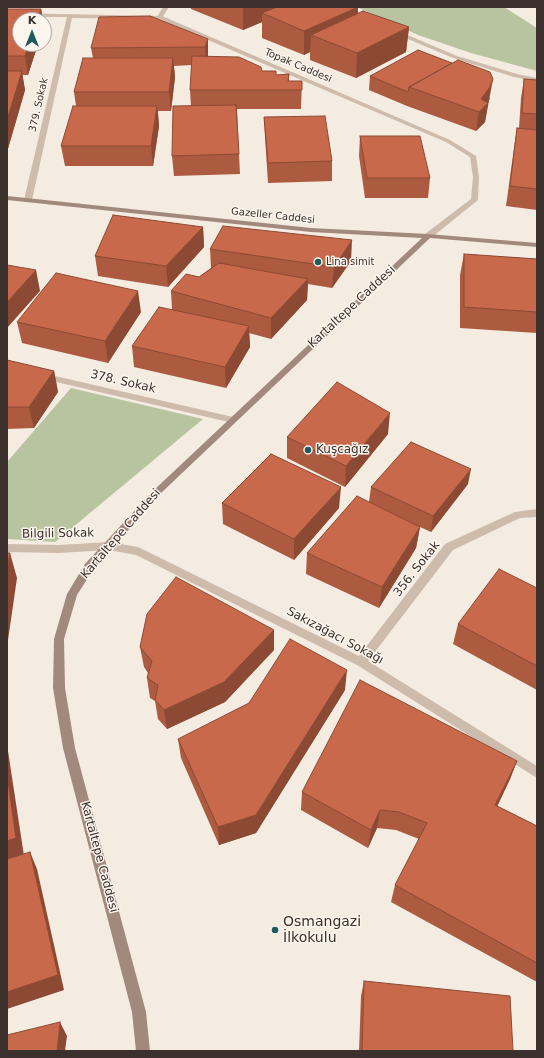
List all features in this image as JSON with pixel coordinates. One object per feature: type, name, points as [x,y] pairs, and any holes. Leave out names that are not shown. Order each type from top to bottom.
[{"type":"street","points":[[160,17],[166,7]]},
{"type":"street","name":"Topak Caddesi","points":[[7,15],[160,17],[448,141],[473,156],[476,177],[474,200],[428,236]]},
{"type":"street","name":"379. Sokak","points":[[28,200],[70,16]]},
{"type":"street","points":[[392,30],[455,57],[516,76],[537,80]]},
{"type":"street","name":"Gazeller Caddesi","points":[[7,198],[311,230],[428,236],[537,245]]},
{"type":"street","name":"Kartaltepe Caddesi","points":[[143,1051],[139,1012],[69,748],[59,688],[59,638],[72,594],[89,567],[157,492],[428,236]]},
{"type":"street","name":"378. Sokak","points":[[30,373],[233,420]]},
{"type":"street","name":"356. Sokak","points":[[361,662],[449,547],[518,515],[537,512]]},
{"type":"street","name":"Bilgili Sokak","points":[[7,548],[59,549],[109,546]]},
{"type":"street","name":"Sakızağacı Sokağı","points":[[109,546],[138,551],[361,662],[537,774]]},
{"type":"green space","points":[[357,7],[504,7],[537,28],[537,71],[471,53],[418,35]]},
{"type":"green space","points":[[71,388],[203,419],[55,542],[7,539],[7,462]]},
{"type":"building","points":[[277,7],[358,7],[304,31],[262,13]]},
{"type":"building","points":[[7,9],[41,9],[40,12],[12,12],[12,52],[26,52],[25,56],[7,56]]},
{"type":"building","points":[[363,11],[409,27],[357,53],[311,35]]},
{"type":"building","points":[[150,16],[208,39],[205,47],[91,48],[99,17]]},
{"type":"building","points":[[418,50],[452,63],[409,87],[408,92],[370,76]]},
{"type":"building","points":[[192,56],[239,57],[261,67],[262,71],[276,71],[276,75],[289,74],[288,81],[302,81],[302,90],[190,90]]},
{"type":"building","points":[[83,58],[173,58],[169,92],[74,92]]},
{"type":"building","points":[[458,60],[490,72],[493,79],[490,87],[481,99],[488,103],[479,112],[409,87]]},
{"type":"building","points":[[7,71],[22,71],[7,120]]},
{"type":"building","points":[[524,79],[537,80],[537,114],[522,113]]},
{"type":"building","points":[[236,105],[239,154],[172,156],[173,106]]},
{"type":"building","points":[[73,106],[157,106],[151,146],[61,146]]},
{"type":"building","points":[[325,116],[332,161],[268,163],[264,117]]},
{"type":"building","points":[[517,128],[537,130],[537,189],[510,186]]},
{"type":"building","points":[[360,136],[420,136],[430,178],[367,178]]},
{"type":"building","points":[[113,215],[203,227],[166,266],[95,256]]},
{"type":"building","points":[[223,226],[352,240],[334,267],[210,249]]},
{"type":"building","points":[[464,254],[537,259],[537,312],[464,307]]},
{"type":"building","points":[[219,263],[308,279],[271,318],[171,291],[186,274],[199,277]]},
{"type":"building","points":[[7,265],[36,270],[7,302]]},
{"type":"building","points":[[56,273],[138,291],[105,341],[17,322]]},
{"type":"building","points":[[159,307],[249,326],[225,367],[132,346]]},
{"type":"building","points":[[7,360],[54,371],[29,407],[7,407]]},
{"type":"building","points":[[337,382],[390,413],[346,466],[287,437]]},
{"type":"building","points":[[411,442],[471,469],[433,516],[371,487]]},
{"type":"building","points":[[271,454],[341,487],[294,539],[222,503]]},
{"type":"building","points":[[357,496],[420,527],[382,587],[307,553]]},
{"type":"building","points":[[7,553],[10,553],[7,571]]},
{"type":"building","points":[[499,569],[537,588],[537,666],[458,624]]},
{"type":"building","points":[[176,577],[274,630],[224,682],[164,710],[155,700],[158,685],[147,678],[152,661],[140,647],[147,614]]},
{"type":"building","points":[[290,639],[347,670],[256,815],[218,827],[178,739],[249,703]]},
{"type":"building","points":[[360,680],[517,761],[495,805],[537,826],[537,963],[395,885],[427,823],[399,812],[380,810],[371,830],[302,792]]},
{"type":"building","points":[[7,774],[16,838],[7,841]]},
{"type":"building","points":[[30,852],[58,975],[7,992],[7,859]]},
{"type":"building","points":[[364,981],[510,996],[513,1051],[362,1051]]},
{"type":"building","points":[[60,1022],[57,1051],[7,1051],[7,1035]]},
{"type":"place","name":"Lina simit","points":[[318,262]]},
{"type":"place","name":"Kuşcağız","points":[[308,450]]},
{"type":"place","name":"Osmangazi İlkokulu","points":[[275,930]]}]
